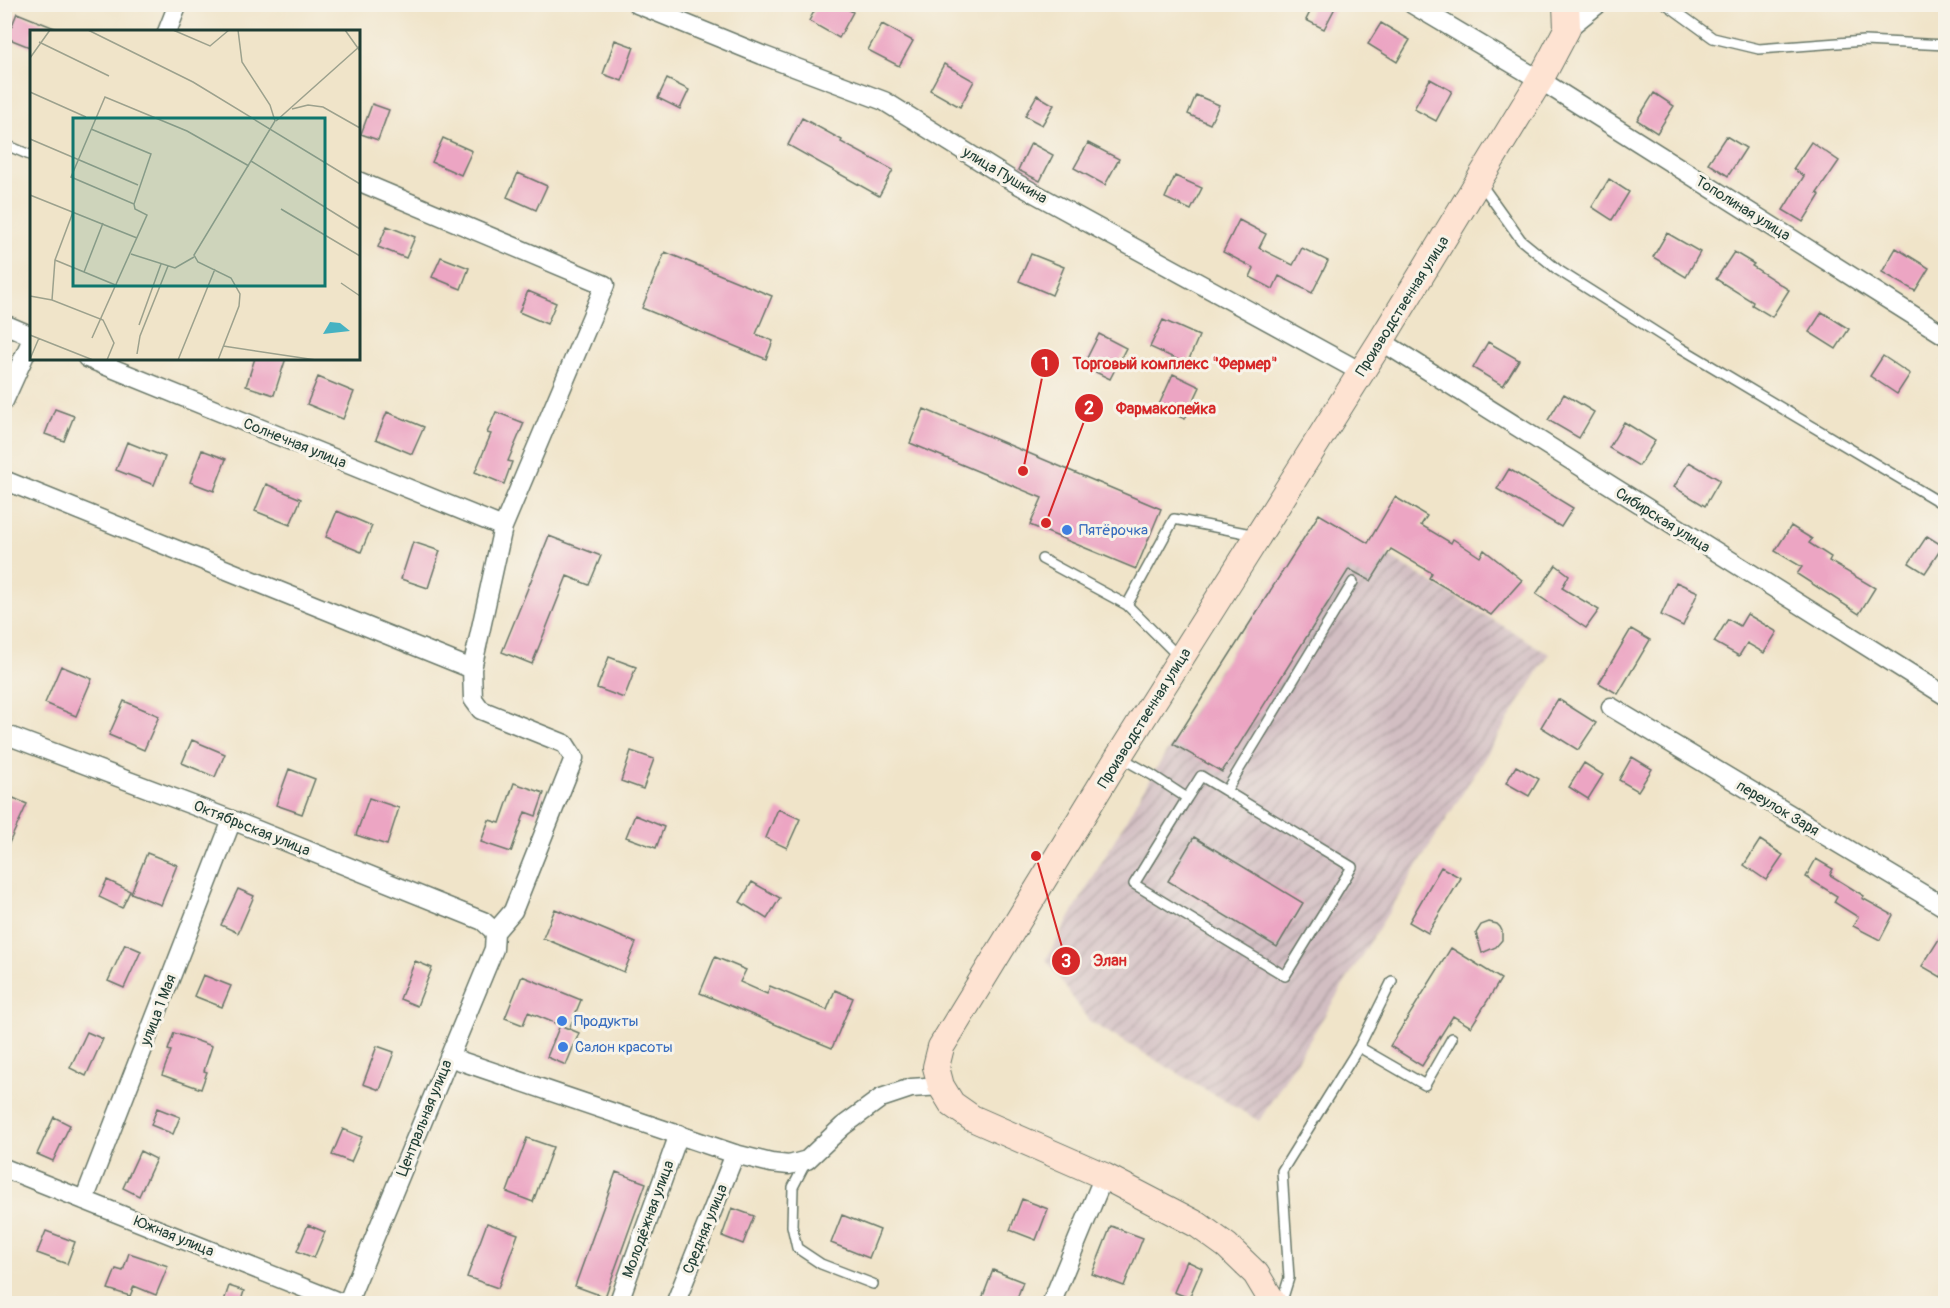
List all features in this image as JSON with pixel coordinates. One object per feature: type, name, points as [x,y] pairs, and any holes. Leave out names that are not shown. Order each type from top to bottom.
[{"type":"street","points":[[168,30],[178,4]]},
{"type":"street","name":"улица Пушкина","points":[[637,4],[884,101],[1014,182],[1361,372]]},
{"type":"street","name":"Тополиная улица","points":[[1412,4],[1540,80],[1946,336]]},
{"type":"street","points":[[1567,17],[1598,4]]},
{"type":"street","name":"Производственная улица","points":[[941,1086],[936,1067],[941,1047],[1119,756],[1382,341],[1540,80],[1567,17]]},
{"type":"street","points":[[360,183],[605,285],[503,527],[472,669],[473,699],[481,710],[565,744],[574,758],[513,911],[495,932]]},
{"type":"street","points":[[4,324],[30,337]]},
{"type":"street","name":"Сибирская улица","points":[[1382,341],[1946,696]]},
{"type":"street","points":[[4,401],[30,342]]},
{"type":"street","name":"Солнечная улица","points":[[92,360],[503,527]]},
{"type":"street","points":[[4,480],[472,669]]},
{"type":"street","name":"переулок Заря","points":[[1611,707],[1946,908]]},
{"type":"street","name":"Октябрьская улица","points":[[4,734],[232,820],[483,921],[495,932]]},
{"type":"street","name":"улица 1 Мая","points":[[84,1200],[232,820]]},
{"type":"street","name":"Центральная улица","points":[[346,1304],[494,949],[495,932]]},
{"type":"street","points":[[449,1057],[735,1154],[771,1164],[789,1165],[807,1160],[843,1126],[881,1098],[911,1088],[941,1086],[952,1104],[972,1118],[1104,1176],[1198,1225],[1227,1246],[1256,1274],[1274,1304]]},
{"type":"street","name":"Молодёжная улица","points":[[618,1304],[679,1134]]},
{"type":"street","name":"Средняя улица","points":[[675,1304],[735,1154]]},
{"type":"street","name":"Южная улица","points":[[4,1168],[346,1304]]},
{"type":"street","points":[[1051,1304],[1104,1176]]},
{"type":"lane","points":[[1666,4],[1713,38],[1759,49],[1864,41],[1946,45]]},
{"type":"lane","points":[[4,144],[30,155]]},
{"type":"lane","points":[[1479,181],[1521,240],[1558,270],[1681,348],[1946,506]]},
{"type":"lane","points":[[1127,605],[1174,519],[1259,535]]},
{"type":"lane","points":[[1042,559],[1127,605],[1180,659]]},
{"type":"lane","points":[[1226,791],[1353,582]]},
{"type":"lane","points":[[1119,756],[1187,798]]},
{"type":"lane","points":[[1201,776],[1352,867],[1285,976],[1134,884],[1187,798],[1201,776]]},
{"type":"lane","points":[[1281,1304],[1289,1278],[1282,1171],[1359,1047],[1392,981]]},
{"type":"lane","points":[[1359,1047],[1425,1084],[1452,1038]]},
{"type":"lane","points":[[807,1160],[793,1187],[792,1226],[797,1248],[821,1264],[873,1284]]},
{"type":"shaded area","points":[[1319,514],[1549,654],[1259,1121],[1089,1021],[1046,959],[1152,775]]},
{"type":"building","points":[[818,4],[839,4],[853,12],[839,38],[809,21]]},
{"type":"building","points":[[1314,4],[1337,4],[1324,29],[1306,20]]},
{"type":"building","points":[[17,13],[60,30],[30,30],[30,47],[7,38]]},
{"type":"building","points":[[1381,23],[1410,40],[1397,62],[1368,44]]},
{"type":"building","points":[[882,24],[913,41],[899,66],[868,50]]},
{"type":"building","points":[[615,40],[634,47],[622,81],[603,74]]},
{"type":"building","points":[[944,64],[974,81],[960,107],[930,90]]},
{"type":"building","points":[[667,79],[689,90],[680,109],[658,98]]},
{"type":"building","points":[[1430,79],[1452,91],[1436,121],[1414,109]]},
{"type":"building","points":[[1654,93],[1674,106],[1657,133],[1637,120]]},
{"type":"building","points":[[1037,95],[1054,105],[1042,125],[1025,116]]},
{"type":"building","points":[[1196,95],[1219,105],[1210,124],[1188,114]]},
{"type":"building","points":[[372,104],[389,110],[378,140],[361,134]]},
{"type":"building","points":[[802,118],[893,170],[879,196],[788,145]]},
{"type":"building","points":[[1726,136],[1746,148],[1728,176],[1708,163]]},
{"type":"building","points":[[443,138],[472,151],[461,175],[432,162]]},
{"type":"building","points":[[1811,142],[1839,161],[1817,193],[1820,195],[1803,222],[1783,210],[1804,176],[1793,169]]},
{"type":"building","points":[[1031,143],[1053,155],[1040,181],[1018,170]]},
{"type":"building","points":[[1088,143],[1119,159],[1105,185],[1074,168]]},
{"type":"building","points":[[518,173],[547,186],[536,210],[507,197]]},
{"type":"building","points":[[1175,176],[1202,188],[1191,210],[1165,198]]},
{"type":"building","points":[[1609,179],[1629,192],[1612,220],[1592,207]]},
{"type":"building","points":[[1239,220],[1266,234],[1259,248],[1293,265],[1302,248],[1328,261],[1312,293],[1279,276],[1273,289],[1250,277],[1254,268],[1223,252]]},
{"type":"building","points":[[387,226],[415,237],[406,258],[378,247]]},
{"type":"building","points":[[1667,233],[1700,252],[1686,277],[1653,257]]},
{"type":"building","points":[[1896,248],[1929,268],[1915,291],[1882,272]]},
{"type":"building","points":[[665,252],[772,296],[756,334],[773,341],[766,359],[642,308]]},
{"type":"building","points":[[1734,252],[1789,290],[1772,317],[1716,279]]},
{"type":"building","points":[[1031,254],[1064,267],[1052,295],[1019,281]]},
{"type":"building","points":[[441,257],[469,268],[461,289],[432,277]]},
{"type":"building","points":[[528,291],[556,303],[547,324],[519,312]]},
{"type":"building","points":[[1822,312],[1849,329],[1836,349],[1809,332]]},
{"type":"building","points":[[1163,320],[1199,336],[1187,364],[1150,347]]},
{"type":"building","points":[[1099,334],[1126,348],[1110,379],[1083,366]]},
{"type":"building","points":[[1488,342],[1519,360],[1503,386],[1473,368]]},
{"type":"building","points":[[1883,356],[1910,374],[1897,394],[1870,376]]},
{"type":"building","points":[[254,360],[285,360],[274,395],[246,386]]},
{"type":"building","points":[[1173,374],[1200,387],[1185,419],[1158,407]]},
{"type":"building","points":[[318,377],[354,392],[343,419],[307,404]]},
{"type":"building","points":[[1564,394],[1594,412],[1579,438],[1548,420]]},
{"type":"building","points":[[55,409],[74,416],[64,441],[45,434]]},
{"type":"building","points":[[924,409],[1161,509],[1136,569],[1030,525],[1042,498],[910,443]]},
{"type":"building","points":[[387,412],[424,427],[412,454],[376,439]]},
{"type":"building","points":[[496,412],[524,423],[508,461],[512,462],[504,484],[475,472],[491,434],[487,433]]},
{"type":"building","points":[[1624,422],[1655,441],[1639,466],[1609,448]]},
{"type":"building","points":[[127,442],[165,457],[154,485],[116,470]]},
{"type":"building","points":[[202,450],[226,459],[214,491],[190,482]]},
{"type":"building","points":[[1689,462],[1720,480],[1705,506],[1674,487]]},
{"type":"building","points":[[1509,469],[1573,508],[1561,527],[1497,489]]},
{"type":"building","points":[[266,484],[301,499],[290,525],[255,511]]},
{"type":"building","points":[[1395,497],[1427,516],[1421,525],[1451,543],[1453,539],[1480,557],[1484,550],[1522,580],[1491,615],[1429,578],[1432,573],[1391,549],[1371,581],[1349,569],[1222,772],[1173,744],[1319,514],[1368,543]]},
{"type":"building","points":[[337,511],[372,526],[361,552],[326,537]]},
{"type":"building","points":[[1791,526],[1812,539],[1809,543],[1831,557],[1829,561],[1875,588],[1859,614],[1797,574],[1802,567],[1775,551]]},
{"type":"building","points":[[549,536],[601,556],[589,585],[567,576],[532,664],[502,652]]},
{"type":"building","points":[[1927,536],[1943,546],[1925,573],[1909,563]]},
{"type":"building","points":[[413,542],[440,551],[428,588],[401,579]]},
{"type":"building","points":[[1556,565],[1569,575],[1562,588],[1599,610],[1586,628],[1536,594]]},
{"type":"building","points":[[1676,582],[1698,592],[1683,626],[1661,615]]},
{"type":"building","points":[[1747,614],[1777,632],[1764,653],[1747,643],[1739,656],[1714,642],[1728,619],[1740,626]]},
{"type":"building","points":[[1631,629],[1650,640],[1618,694],[1599,683]]},
{"type":"building","points":[[609,657],[636,667],[624,698],[597,688]]},
{"type":"building","points":[[61,666],[92,679],[76,716],[45,703]]},
{"type":"building","points":[[1558,699],[1596,723],[1578,750],[1541,727]]},
{"type":"building","points":[[124,701],[159,716],[144,750],[109,735]]},
{"type":"building","points":[[192,740],[225,754],[215,777],[182,763]]},
{"type":"building","points":[[631,751],[654,759],[643,789],[621,781]]},
{"type":"building","points":[[1632,757],[1652,769],[1638,791],[1619,780]]},
{"type":"building","points":[[1584,763],[1603,775],[1588,799],[1569,787]]},
{"type":"building","points":[[1516,766],[1539,779],[1529,796],[1506,783]]},
{"type":"building","points":[[289,769],[315,779],[302,814],[276,805]]},
{"type":"building","points":[[514,783],[544,793],[536,816],[525,812],[511,852],[481,842],[489,820],[500,823]]},
{"type":"building","points":[[11,797],[27,804],[4,854],[4,811]]},
{"type":"building","points":[[369,798],[399,808],[387,845],[356,835]]},
{"type":"building","points":[[778,809],[800,819],[787,848],[766,838]]},
{"type":"building","points":[[635,815],[664,827],[656,848],[626,837]]},
{"type":"building","points":[[1194,837],[1303,903],[1277,947],[1168,881]]},
{"type":"building","points":[[1760,840],[1783,855],[1766,880],[1744,865]]},
{"type":"building","points":[[147,853],[177,865],[161,905],[131,893]]},
{"type":"building","points":[[1816,859],[1833,869],[1830,875],[1864,896],[1862,898],[1893,915],[1880,940],[1853,926],[1858,917],[1834,902],[1837,896],[1806,877]]},
{"type":"building","points":[[1441,867],[1461,878],[1428,933],[1409,922]]},
{"type":"building","points":[[107,880],[130,891],[122,908],[99,897]]},
{"type":"building","points":[[752,882],[780,898],[767,919],[740,902]]},
{"type":"building","points":[[238,889],[254,896],[238,933],[221,925]]},
{"type":"building","points":[[555,909],[636,943],[624,972],[543,938]]},
{"type":"building","points":[[1489,922],[1500,927],[1502,940],[1496,947],[1482,953],[1476,933],[1481,925]]},
{"type":"building","points":[[1946,928],[1946,969],[1941,977],[1922,966]]},
{"type":"building","points":[[125,944],[141,951],[124,988],[108,981]]},
{"type":"building","points":[[1451,948],[1501,979],[1471,1027],[1453,1016],[1422,1066],[1390,1046]]},
{"type":"building","points":[[715,957],[746,970],[740,982],[767,994],[770,986],[827,1010],[835,990],[853,998],[832,1048],[700,993]]},
{"type":"building","points":[[415,961],[432,968],[417,1006],[400,999]]},
{"type":"building","points":[[203,975],[231,986],[222,1007],[194,996]]},
{"type":"building","name":"Продукты","points":[[522,976],[581,1000],[569,1029],[528,1012],[523,1025],[505,1018]]},
{"type":"building","points":[[560,1025],[579,1033],[566,1065],[547,1057]]},
{"type":"building","points":[[87,1032],[103,1039],[86,1076],[70,1068]]},
{"type":"building","points":[[174,1033],[212,1046],[201,1089],[162,1075],[171,1051],[168,1050]]},
{"type":"building","points":[[377,1046],[394,1052],[380,1090],[363,1084]]},
{"type":"building","points":[[157,1108],[180,1117],[173,1134],[151,1125]]},
{"type":"building","points":[[54,1117],[70,1125],[53,1161],[37,1154]]},
{"type":"building","points":[[343,1129],[362,1137],[351,1162],[332,1155]]},
{"type":"building","points":[[527,1138],[553,1147],[533,1202],[507,1192]]},
{"type":"building","points":[[140,1151],[156,1159],[139,1196],[123,1188]]},
{"type":"building","points":[[616,1172],[646,1183],[605,1297],[575,1286]]},
{"type":"building","points":[[1022,1199],[1048,1209],[1036,1240],[1010,1230]]},
{"type":"building","points":[[732,1208],[754,1216],[743,1244],[722,1236]]},
{"type":"building","points":[[842,1215],[880,1230],[869,1258],[831,1243]]},
{"type":"building","points":[[487,1223],[518,1234],[498,1288],[467,1277]]},
{"type":"building","points":[[308,1225],[325,1232],[314,1258],[297,1251]]},
{"type":"building","points":[[1111,1226],[1143,1238],[1124,1286],[1092,1274]]},
{"type":"building","points":[[46,1231],[75,1242],[67,1264],[37,1253]]},
{"type":"building","points":[[129,1253],[168,1266],[156,1295],[134,1286],[130,1296],[108,1289],[116,1269],[123,1271]]},
{"type":"building","points":[[1187,1261],[1202,1268],[1189,1298],[1174,1292]]},
{"type":"building","points":[[993,1270],[1023,1282],[1015,1304],[980,1304]]},
{"type":"building","points":[[229,1286],[244,1291],[240,1304],[223,1304]]},
{"type":"place","name":"Торговый комплекс \"Фермер\"","points":[[1023,471]]},
{"type":"place","name":"Фармакопейка","points":[[1046,523]]},
{"type":"place","name":"Пятёрочка","points":[[1067,530]]},
{"type":"place","name":"Элан","points":[[1036,856]]},
{"type":"place","name":"Продукты","points":[[562,1021]]},
{"type":"place","name":"Салон красоты","points":[[563,1047]]}]
